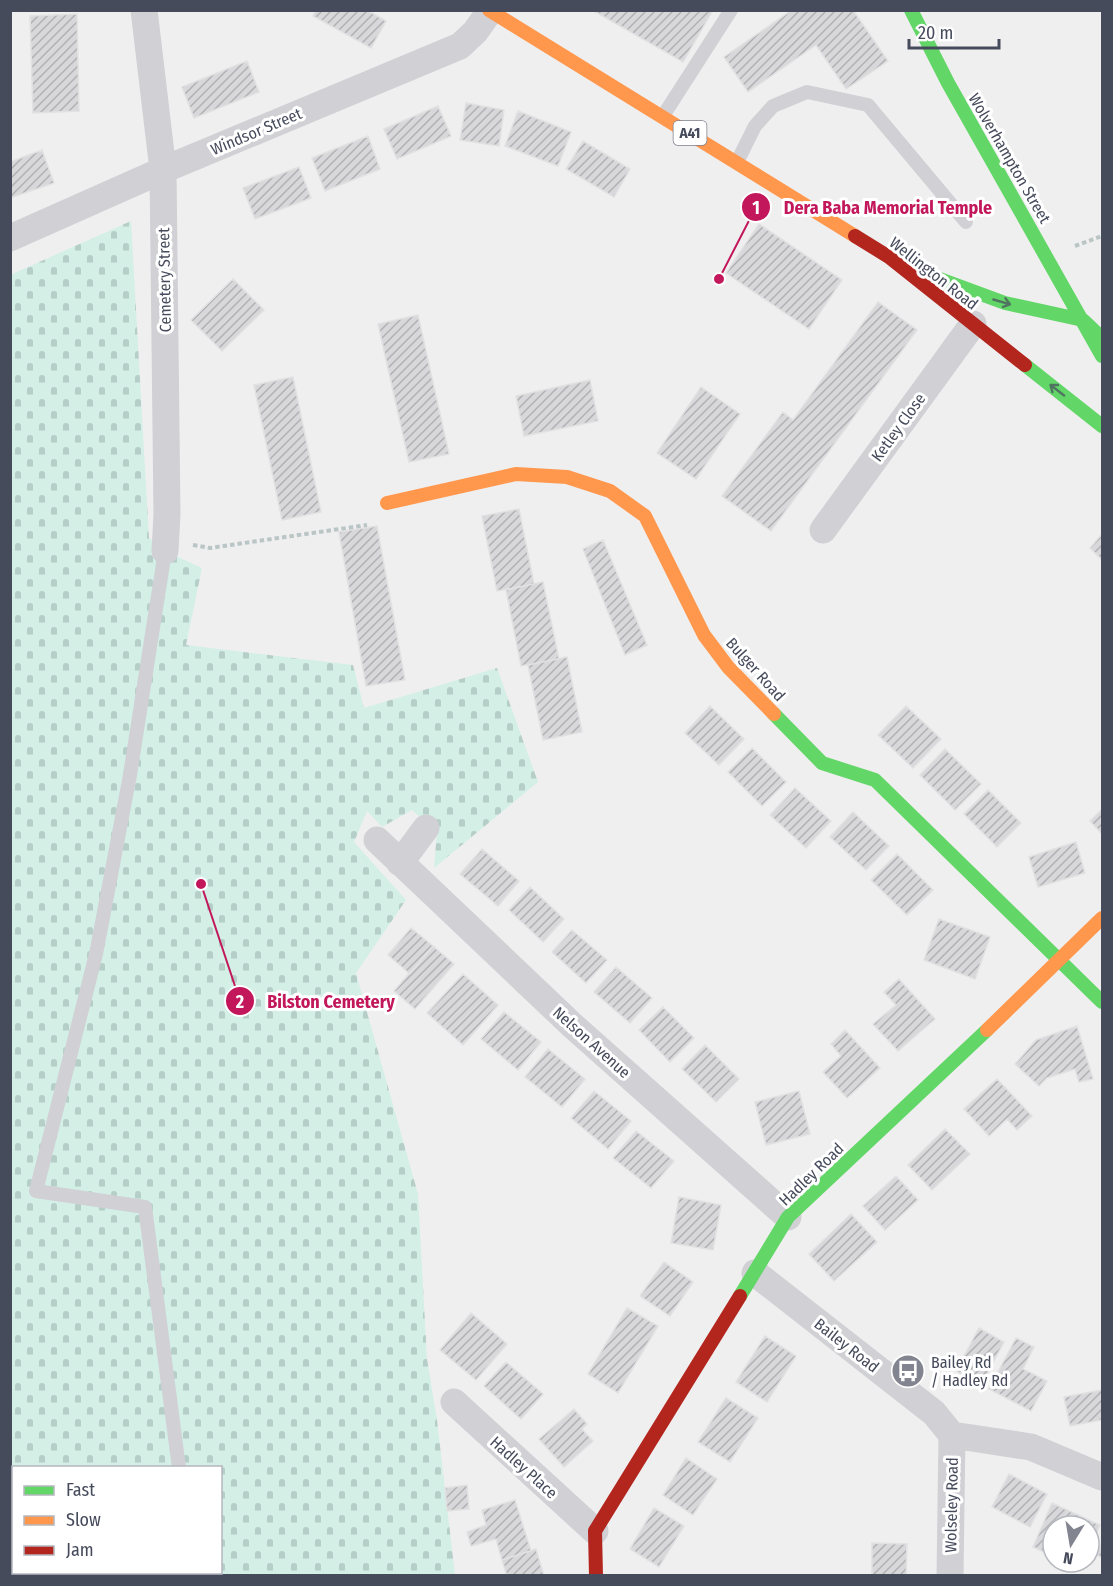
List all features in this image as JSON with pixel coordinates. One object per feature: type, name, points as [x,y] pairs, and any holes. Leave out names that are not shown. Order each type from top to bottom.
[{"type":"main road","name":"Wolverhampton Street","points":[[911,10],[948,83],[1102,356]]},
{"type":"main road","name":"Wellington Road","points":[[489,11],[889,257],[1102,426]]},
{"type":"main road","name":"A41","points":[[889,257],[962,289],[1005,303],[1083,320]]},
{"type":"main road","points":[[1083,320],[1102,338]]},
{"type":"main road","name":"Bulger Road","points":[[387,503],[516,474],[567,477],[610,490],[645,516],[704,635],[728,667],[822,763],[875,780],[1062,960]]},
{"type":"main road","name":"Hadley Road","points":[[595,1531],[788,1217],[1062,960],[1102,918]]},
{"type":"main road","points":[[1062,960],[1102,1002]]},
{"type":"main road","points":[[595,1531],[596,1575]]},
{"type":"street","name":"Cemetery Street","points":[[144,10],[163,170],[166,546]]},
{"type":"street","name":"Windsor Street","points":[[10,238],[163,170],[460,46],[475,32],[489,11]]},
{"type":"street","name":"Ketley Close","points":[[823,530],[973,324]]},
{"type":"street","points":[[400,862],[426,828]]},
{"type":"street","name":"Nelson Avenue","points":[[377,840],[573,1026],[788,1217]]},
{"type":"street","name":"Bailey Road","points":[[755,1272],[934,1413],[952,1435]]},
{"type":"street","name":"Hadley Place","points":[[454,1402],[595,1531]]},
{"type":"street","points":[[952,1435],[1031,1447],[1102,1477]]},
{"type":"street","name":"Wolseley Road","points":[[950,1575],[952,1435]]},
{"type":"lane","points":[[663,116],[731,10]]},
{"type":"lane","points":[[737,162],[755,126],[773,106],[807,92],[868,105],[966,222]]},
{"type":"lane","points":[[166,546],[130,775],[96,954],[36,1191],[144,1208],[179,1466]]},
{"type":"path","points":[[166,546],[210,548],[374,524]]},
{"type":"green space","points":[[131,221],[149,538],[165,551],[202,568],[186,645],[353,665],[364,708],[497,668],[538,782],[434,868],[437,832],[412,810],[382,827],[367,811],[354,842],[406,900],[356,973],[418,1194],[427,1359],[437,1420],[455,1575],[11,1575],[10,275]]},
{"type":"building","points":[[316,10],[367,10],[386,21],[371,48],[313,16]]},
{"type":"building","points":[[592,10],[713,10],[683,62]]},
{"type":"building","points":[[792,10],[853,10],[888,61],[846,89],[816,45],[748,92],[724,57]]},
{"type":"building","points":[[77,14],[79,111],[33,113],[30,16]]},
{"type":"building","points":[[247,61],[259,92],[194,118],[182,87]]},
{"type":"building","points":[[466,103],[504,110],[499,146],[460,140]]},
{"type":"building","points":[[438,106],[451,136],[397,159],[384,129]]},
{"type":"building","points":[[518,111],[571,132],[558,166],[505,146]]},
{"type":"building","points":[[368,136],[380,169],[325,191],[312,158]]},
{"type":"building","points":[[583,141],[630,169],[614,197],[566,169]]},
{"type":"building","points":[[42,150],[54,183],[10,198],[10,162]]},
{"type":"building","points":[[299,167],[311,198],[255,219],[243,188]]},
{"type":"building","points":[[759,224],[842,280],[809,329],[726,273]]},
{"type":"building","points":[[233,279],[264,310],[222,351],[191,320]]},
{"type":"building","points":[[878,302],[917,330],[771,531],[722,496],[783,412],[793,420]]},
{"type":"building","points":[[418,315],[449,454],[409,462],[378,324]]},
{"type":"building","points":[[293,377],[321,512],[282,520],[254,385]]},
{"type":"building","points":[[590,380],[598,421],[524,436],[516,396]]},
{"type":"building","points":[[701,387],[740,414],[696,479],[657,453]]},
{"type":"building","points":[[519,509],[534,584],[497,591],[482,516]]},
{"type":"building","points":[[377,526],[405,680],[366,686],[339,532]]},
{"type":"building","points":[[1102,534],[1102,560],[1090,548]]},
{"type":"building","points":[[603,540],[647,645],[625,655],[583,549]]},
{"type":"building","points":[[543,582],[559,659],[521,666],[506,590]]},
{"type":"building","points":[[567,657],[582,732],[543,740],[528,665]]},
{"type":"building","points":[[710,706],[744,739],[719,765],[685,733]]},
{"type":"building","points":[[906,706],[941,739],[913,768],[878,735]]},
{"type":"building","points":[[752,748],[786,782],[762,806],[728,772]]},
{"type":"building","points":[[945,749],[981,784],[955,810],[920,775]]},
{"type":"building","points":[[795,788],[831,821],[806,848],[770,815]]},
{"type":"building","points":[[988,790],[1021,823],[997,847],[964,814]]},
{"type":"building","points":[[1102,809],[1102,834],[1090,821]]},
{"type":"building","points":[[853,812],[889,846],[866,870],[830,837]]},
{"type":"building","points":[[1076,842],[1085,873],[1038,887],[1029,857]]},
{"type":"building","points":[[482,849],[519,881],[498,906],[460,874]]},
{"type":"building","points":[[897,854],[933,890],[907,915],[871,880]]},
{"type":"building","points":[[530,887],[564,919],[543,942],[509,910]]},
{"type":"building","points":[[939,919],[990,937],[975,979],[924,960]]},
{"type":"building","points":[[411,928],[433,946],[410,974],[388,955]]},
{"type":"building","points":[[572,930],[607,960],[586,983],[552,952]]},
{"type":"building","points":[[433,946],[454,964],[415,1009],[394,991]]},
{"type":"building","points":[[616,967],[652,998],[630,1023],[594,992]]},
{"type":"building","points":[[463,974],[498,1005],[463,1045],[427,1013]]},
{"type":"building","points":[[899,979],[935,1019],[898,1051],[873,1024],[896,1005],[884,992]]},
{"type":"building","points":[[663,1007],[694,1038],[670,1062],[639,1030]]},
{"type":"building","points":[[504,1012],[541,1042],[518,1070],[481,1039]]},
{"type":"building","points":[[1077,1026],[1093,1079],[1079,1082],[1075,1069],[1047,1078],[1039,1086],[1015,1064],[1036,1040]]},
{"type":"building","points":[[845,1030],[880,1068],[847,1098],[823,1072],[841,1056],[831,1044]]},
{"type":"building","points":[[705,1045],[739,1079],[716,1102],[682,1069]]},
{"type":"building","points":[[548,1049],[585,1079],[562,1107],[525,1077]]},
{"type":"building","points":[[997,1079],[1032,1116],[1017,1130],[1007,1119],[989,1136],[964,1109]]},
{"type":"building","points":[[594,1091],[631,1121],[608,1149],[571,1118]]},
{"type":"building","points":[[799,1091],[810,1134],[766,1145],[755,1102]]},
{"type":"building","points":[[945,1129],[970,1154],[932,1190],[908,1165]]},
{"type":"building","points":[[636,1131],[674,1161],[651,1188],[613,1158]]},
{"type":"building","points":[[896,1176],[918,1200],[885,1230],[863,1206]]},
{"type":"building","points":[[679,1197],[721,1205],[713,1250],[671,1243]]},
{"type":"building","points":[[851,1214],[877,1242],[834,1281],[809,1254]]},
{"type":"building","points":[[664,1262],[693,1282],[670,1316],[640,1296]]},
{"type":"building","points":[[627,1308],[658,1326],[618,1393],[588,1374]]},
{"type":"building","points":[[471,1313],[507,1344],[476,1380],[440,1350]]},
{"type":"building","points":[[979,1328],[1004,1342],[981,1385],[956,1371]]},
{"type":"building","points":[[765,1336],[796,1356],[767,1402],[736,1382]]},
{"type":"building","points":[[1016,1338],[1034,1347],[1023,1369],[1047,1381],[1031,1411],[989,1389]]},
{"type":"building","points":[[506,1362],[543,1394],[521,1419],[484,1386]]},
{"type":"building","points":[[1102,1390],[1102,1420],[1070,1426],[1064,1397]]},
{"type":"building","points":[[726,1398],[758,1418],[730,1462],[698,1442]]},
{"type":"building","points":[[574,1409],[587,1424],[582,1429],[593,1441],[564,1467],[539,1439]]},
{"type":"building","points":[[686,1458],[717,1479],[693,1515],[663,1495]]},
{"type":"building","points":[[1009,1474],[1047,1494],[1030,1527],[992,1507]]},
{"type":"building","points":[[467,1485],[469,1509],[447,1511],[445,1488]]},
{"type":"building","points":[[515,1500],[531,1551],[502,1560],[496,1539],[471,1546],[467,1532],[486,1525],[482,1510]]},
{"type":"building","points":[[1052,1503],[1076,1514],[1047,1514]]},
{"type":"building","points":[[654,1508],[684,1526],[659,1567],[630,1549]]},
{"type":"building","points":[[1041,1528],[1041,1551],[1033,1547]]},
{"type":"building","points":[[872,1543],[907,1544],[906,1576],[872,1576]]},
{"type":"building","points":[[536,1549],[544,1576],[507,1576],[502,1560]]},
{"type":"traffic: fast","points":[[911,10],[948,83],[1102,356]]},
{"type":"traffic: fast","points":[[929,275],[1005,303],[1083,320],[1102,338]]},
{"type":"traffic: fast","points":[[1025,365],[1102,426]]},
{"type":"traffic: fast","points":[[774,714],[822,763],[875,780],[1102,1002]]},
{"type":"traffic: fast","points":[[740,1296],[788,1217],[987,1030]]},
{"type":"traffic: slow","points":[[489,10],[855,236]]},
{"type":"traffic: slow","points":[[387,503],[516,474],[567,477],[610,491],[645,516],[704,635],[728,667],[774,714]]},
{"type":"traffic: slow","points":[[987,1030],[1102,918]]},
{"type":"traffic: jam","points":[[855,236],[889,257],[1025,365]]},
{"type":"traffic: jam","points":[[596,1576],[595,1531],[740,1296]]},
{"type":"place","name":"Dera Baba Memorial Temple","points":[[719,279]]},
{"type":"place","name":"Bilston Cemetery","points":[[201,884]]},
{"type":"place","name":"Bailey Rd / Hadley Rd","points":[[908,1371]]}]
